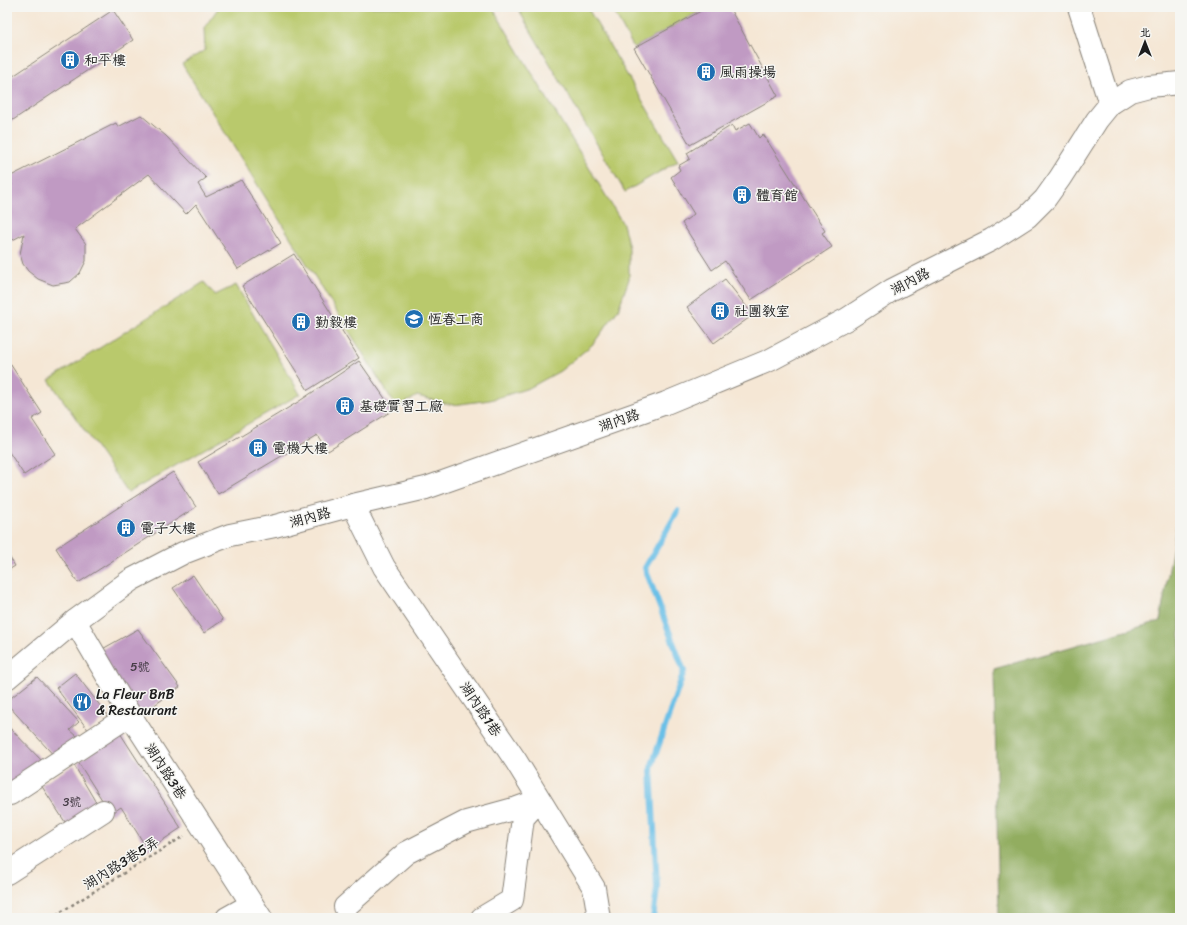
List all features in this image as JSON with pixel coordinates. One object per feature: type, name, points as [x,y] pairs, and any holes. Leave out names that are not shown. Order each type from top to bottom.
[{"type":"street","points":[[1079,7],[1110,104]]},
{"type":"street","name":"湖內路","points":[[7,678],[75,621],[131,580],[182,553],[230,535],[276,526],[354,505],[426,488],[666,403],[770,360],[847,319],[892,290],[991,240],[1027,217],[1044,199],[1060,178],[1097,120],[1110,104],[1130,91],[1149,86],[1180,83]]},
{"type":"street","name":"湖內路1巷","points":[[354,505],[384,567],[516,761],[594,888],[599,918]]},
{"type":"street","name":"湖內路3巷","points":[[75,621],[130,715],[257,911]]},
{"type":"street","points":[[10,794],[130,715]]},
{"type":"street","points":[[345,907],[406,853],[466,822],[517,808],[539,800]]},
{"type":"street","points":[[482,918],[512,900],[523,818],[539,800]]},
{"type":"street","points":[[7,873],[103,810]]},
{"type":"street","points":[[227,918],[257,911]]},
{"type":"path","name":"湖內路3巷5弄","points":[[51,918],[201,826]]},
{"type":"green space","points":[[219,7],[492,7],[623,224],[629,248],[629,279],[618,310],[593,344],[560,371],[529,388],[490,400],[453,405],[417,396],[397,408],[182,64],[205,50],[204,28]]},
{"type":"green space","points":[[522,7],[587,7],[678,161],[625,192],[518,9]]},
{"type":"green space","points":[[611,7],[708,7],[634,48]]},
{"type":"green space","points":[[204,282],[215,295],[236,285],[300,394],[128,493],[49,380]]},
{"type":"green space","points":[[1180,505],[1180,918],[999,918],[994,669],[1160,621]]},
{"type":"building","name":"風雨操場","points":[[708,7],[729,7],[778,96],[690,145],[634,48]]},
{"type":"building","name":"和平樓","points":[[113,10],[133,40],[7,124],[7,80]]},
{"type":"building","points":[[141,115],[166,136],[206,178],[198,184],[206,197],[241,180],[281,243],[238,269],[196,204],[186,214],[149,174],[75,229],[86,244],[86,261],[80,273],[70,282],[53,285],[38,279],[28,271],[23,264],[20,254],[24,234],[7,243],[7,188],[12,185],[9,177],[116,123],[118,127]]},
{"type":"building","name":"體育館","points":[[750,123],[759,138],[763,134],[825,231],[822,233],[832,247],[751,300],[725,261],[712,270],[682,223],[694,214],[671,177],[680,170],[678,166],[690,159],[687,153],[732,125],[735,131]]},
{"type":"building","name":"勤毅樓","points":[[294,254],[359,358],[308,390],[242,286]]},
{"type":"building","name":"社團教室","points":[[725,279],[753,315],[714,343],[687,307]]},
{"type":"building","points":[[7,359],[42,413],[32,419],[55,454],[24,475],[7,449]]},
{"type":"building","points":[[359,361],[393,410],[328,451],[317,435],[218,494],[198,462],[298,402]]},
{"type":"building","name":"電子大樓","points":[[173,472],[196,507],[78,583],[56,548]]},
{"type":"building","points":[[7,553],[15,566],[7,571]]},
{"type":"building","points":[[193,575],[223,620],[204,633],[173,588]]},
{"type":"building","points":[[138,629],[180,687],[139,716],[99,651]]},
{"type":"building","name":"La Fleur BnB & Restaurant","points":[[75,673],[108,716],[89,731],[56,688]]},
{"type":"building","points":[[37,677],[79,722],[70,730],[77,736],[75,745],[57,759],[7,704],[7,701]]},
{"type":"building","points":[[7,725],[45,764],[7,791]]},
{"type":"building","points":[[120,733],[181,828],[148,850],[121,807],[111,814],[78,762]]},
{"type":"building","points":[[74,765],[98,806],[67,825],[41,785]]},
{"type":"waterway","points":[[653,918],[657,888],[651,768],[684,671],[645,568],[678,511]]},
{"type":"place","name":"和平樓","points":[[70,60]]},
{"type":"place","name":"風雨操場","points":[[706,72]]},
{"type":"place","name":"體育館","points":[[742,195]]},
{"type":"place","name":"社團教室","points":[[720,311]]},
{"type":"place","name":"恆春工商","points":[[414,319]]},
{"type":"place","name":"勤毅樓","points":[[301,322]]},
{"type":"place","name":"基礎實習工廠","points":[[345,406]]},
{"type":"place","name":"電機大樓","points":[[258,448]]},
{"type":"place","name":"電子大樓","points":[[126,528]]},
{"type":"place","name":"La Fleur BnB & Restaurant","points":[[82,702]]}]
